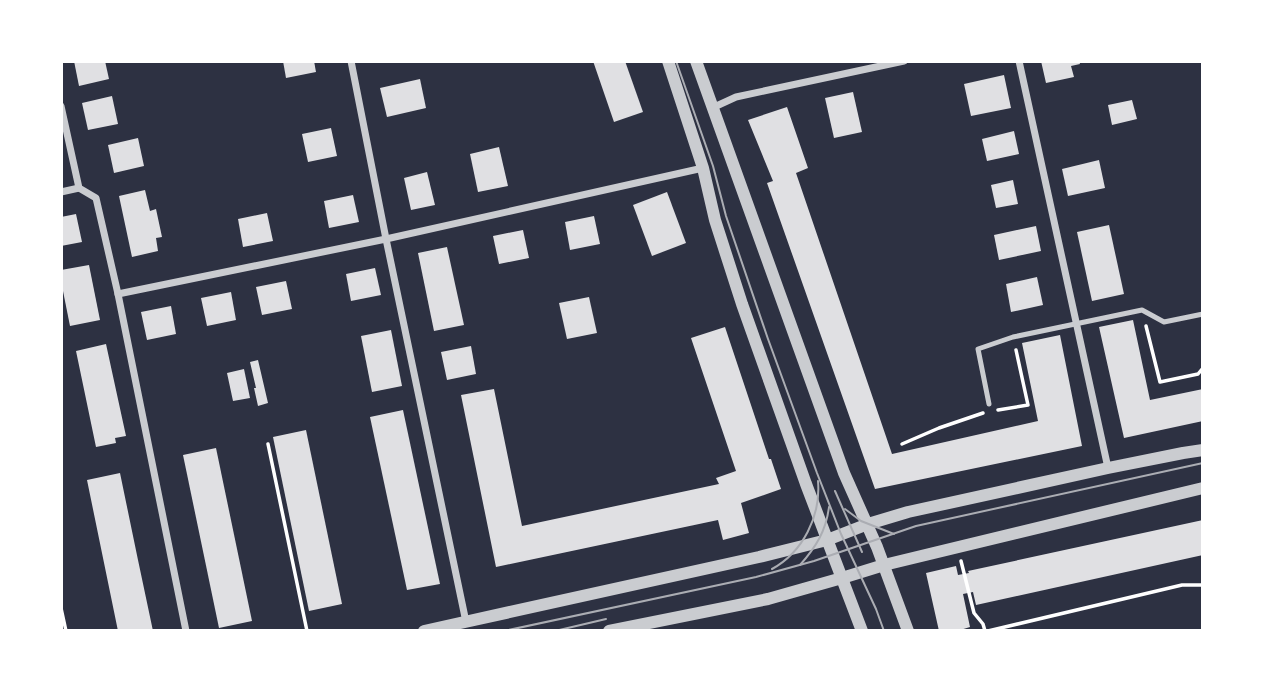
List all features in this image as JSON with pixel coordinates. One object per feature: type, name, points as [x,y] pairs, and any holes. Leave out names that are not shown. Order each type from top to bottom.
[{"type":"street","points":[[351,61],[466,622]]},
{"type":"street","points":[[668,61],[703,168],[715,220],[742,304],[862,631]]},
{"type":"street","points":[[696,61],[844,473],[868,524],[908,631]]},
{"type":"street","points":[[712,108],[736,97],[904,61]]},
{"type":"street","points":[[1019,61],[1108,468]]},
{"type":"street","points":[[61,106],[79,187],[96,198],[186,631]]},
{"type":"street","points":[[118,294],[386,239],[703,168]]},
{"type":"street","points":[[61,192],[79,187]]},
{"type":"street","points":[[424,631],[827,540],[908,512],[1203,450]]},
{"type":"street","points":[[608,631],[768,599],[884,565],[1203,488]]},
{"type":"lane","points":[[989,404],[978,349],[1013,337],[1142,310],[1164,322],[1203,314]]},
{"type":"path","points":[[1142,310],[1160,382],[1198,374],[1203,368]]},
{"type":"path","points":[[268,444],[307,631]]},
{"type":"path","points":[[961,561],[974,613],[987,631],[1182,585],[1203,585]]},
{"type":"path","points":[[61,608],[66,631]]},
{"type":"building","points":[[74,61],[105,61],[109,79],[79,86]]},
{"type":"building","points":[[283,61],[314,61],[316,72],[286,78]]},
{"type":"building","points":[[593,61],[625,61],[643,112],[614,122]]},
{"type":"building","points":[[1041,61],[1079,61],[1080,64],[1071,66],[1074,77],[1046,83]]},
{"type":"building","points":[[1004,75],[1011,108],[971,116],[964,84]]},
{"type":"building","points":[[420,79],[426,108],[387,117],[380,88]]},
{"type":"building","points":[[853,92],[862,132],[834,138],[825,98]]},
{"type":"building","points":[[112,96],[118,124],[88,130],[82,103]]},
{"type":"building","points":[[1132,100],[1137,119],[1112,125],[1108,105]]},
{"type":"building","points":[[787,107],[808,168],[796,173],[892,454],[1038,421],[1022,343],[1060,335],[1082,446],[875,489],[767,183],[773,181],[748,120]]},
{"type":"building","points":[[331,128],[337,156],[308,162],[302,134]]},
{"type":"building","points":[[1014,131],[1019,154],[987,161],[982,139]]},
{"type":"building","points":[[138,138],[144,166],[114,173],[108,145]]},
{"type":"building","points":[[499,147],[508,186],[478,192],[470,154]]},
{"type":"building","points":[[1099,160],[1105,188],[1068,196],[1062,169]]},
{"type":"building","points":[[427,172],[435,205],[411,210],[404,178]]},
{"type":"building","points":[[1013,180],[1018,204],[996,208],[991,185]]},
{"type":"building","points":[[145,190],[150,211],[156,209],[162,237],[156,238],[158,251],[132,257],[119,196]]},
{"type":"building","points":[[667,192],[686,243],[652,256],[633,205]]},
{"type":"building","points":[[353,195],[359,222],[329,228],[324,201]]},
{"type":"building","points":[[267,213],[273,241],[243,247],[238,219]]},
{"type":"building","points":[[76,214],[82,242],[61,246],[61,217]]},
{"type":"building","points":[[594,216],[600,244],[570,250],[565,222]]},
{"type":"building","points":[[1109,225],[1124,294],[1092,301],[1077,232]]},
{"type":"building","points":[[1036,226],[1041,251],[999,260],[994,235]]},
{"type":"building","points":[[523,230],[529,258],[499,264],[493,236]]},
{"type":"building","points":[[447,247],[464,325],[434,331],[418,253]]},
{"type":"building","points":[[89,265],[100,320],[70,326],[61,270]]},
{"type":"building","points":[[375,268],[381,295],[351,301],[346,274]]},
{"type":"building","points":[[1037,277],[1043,305],[1011,312],[1006,284]]},
{"type":"building","points":[[286,281],[292,309],[262,315],[256,287]]},
{"type":"building","points":[[231,292],[236,320],[207,326],[201,298]]},
{"type":"building","points":[[589,297],[597,333],[567,339],[559,303]]},
{"type":"building","points":[[171,306],[176,334],[147,340],[141,312]]},
{"type":"building","points":[[1133,320],[1150,400],[1203,389],[1203,421],[1124,438],[1099,327]]},
{"type":"building","points":[[725,327],[781,489],[741,503],[749,533],[723,540],[718,520],[496,567],[461,395],[494,389],[522,526],[719,484],[716,478],[736,471],[691,338]]},
{"type":"building","points":[[391,330],[402,386],[372,392],[361,336]]},
{"type":"building","points":[[106,344],[126,436],[115,438],[116,443],[96,447],[76,351]]},
{"type":"building","points":[[471,346],[476,374],[447,380],[441,352]]},
{"type":"building","points":[[258,360],[268,403],[258,406],[250,362]]},
{"type":"building","points":[[244,369],[250,398],[233,401],[227,373]]},
{"type":"building","points":[[403,410],[440,584],[407,590],[370,417]]},
{"type":"building","points":[[306,430],[342,604],[309,611],[273,437]]},
{"type":"building","points":[[216,448],[252,621],[219,628],[183,455]]},
{"type":"building","points":[[120,473],[153,631],[118,631],[87,480]]},
{"type":"building","points":[[1203,520],[1203,555],[976,605],[973,592],[963,594],[970,627],[957,631],[939,631],[926,573],[956,566],[958,575],[969,573],[968,571]]},
{"type":"tram line","points":[[676,61],[713,166],[726,216],[768,339],[841,534],[884,631]]},
{"type":"tram line","points":[[504,631],[756,577],[814,561],[916,526],[1203,463]]},
{"type":"tram line","points":[[772,569],[793,553],[808,532],[816,507],[818,481]]},
{"type":"tram line","points":[[835,491],[862,552]]},
{"type":"tram line","points":[[800,565],[819,538],[829,507]]},
{"type":"tram line","points":[[845,509],[861,521],[894,534]]},
{"type":"tram line","points":[[555,631],[606,619]]}]
